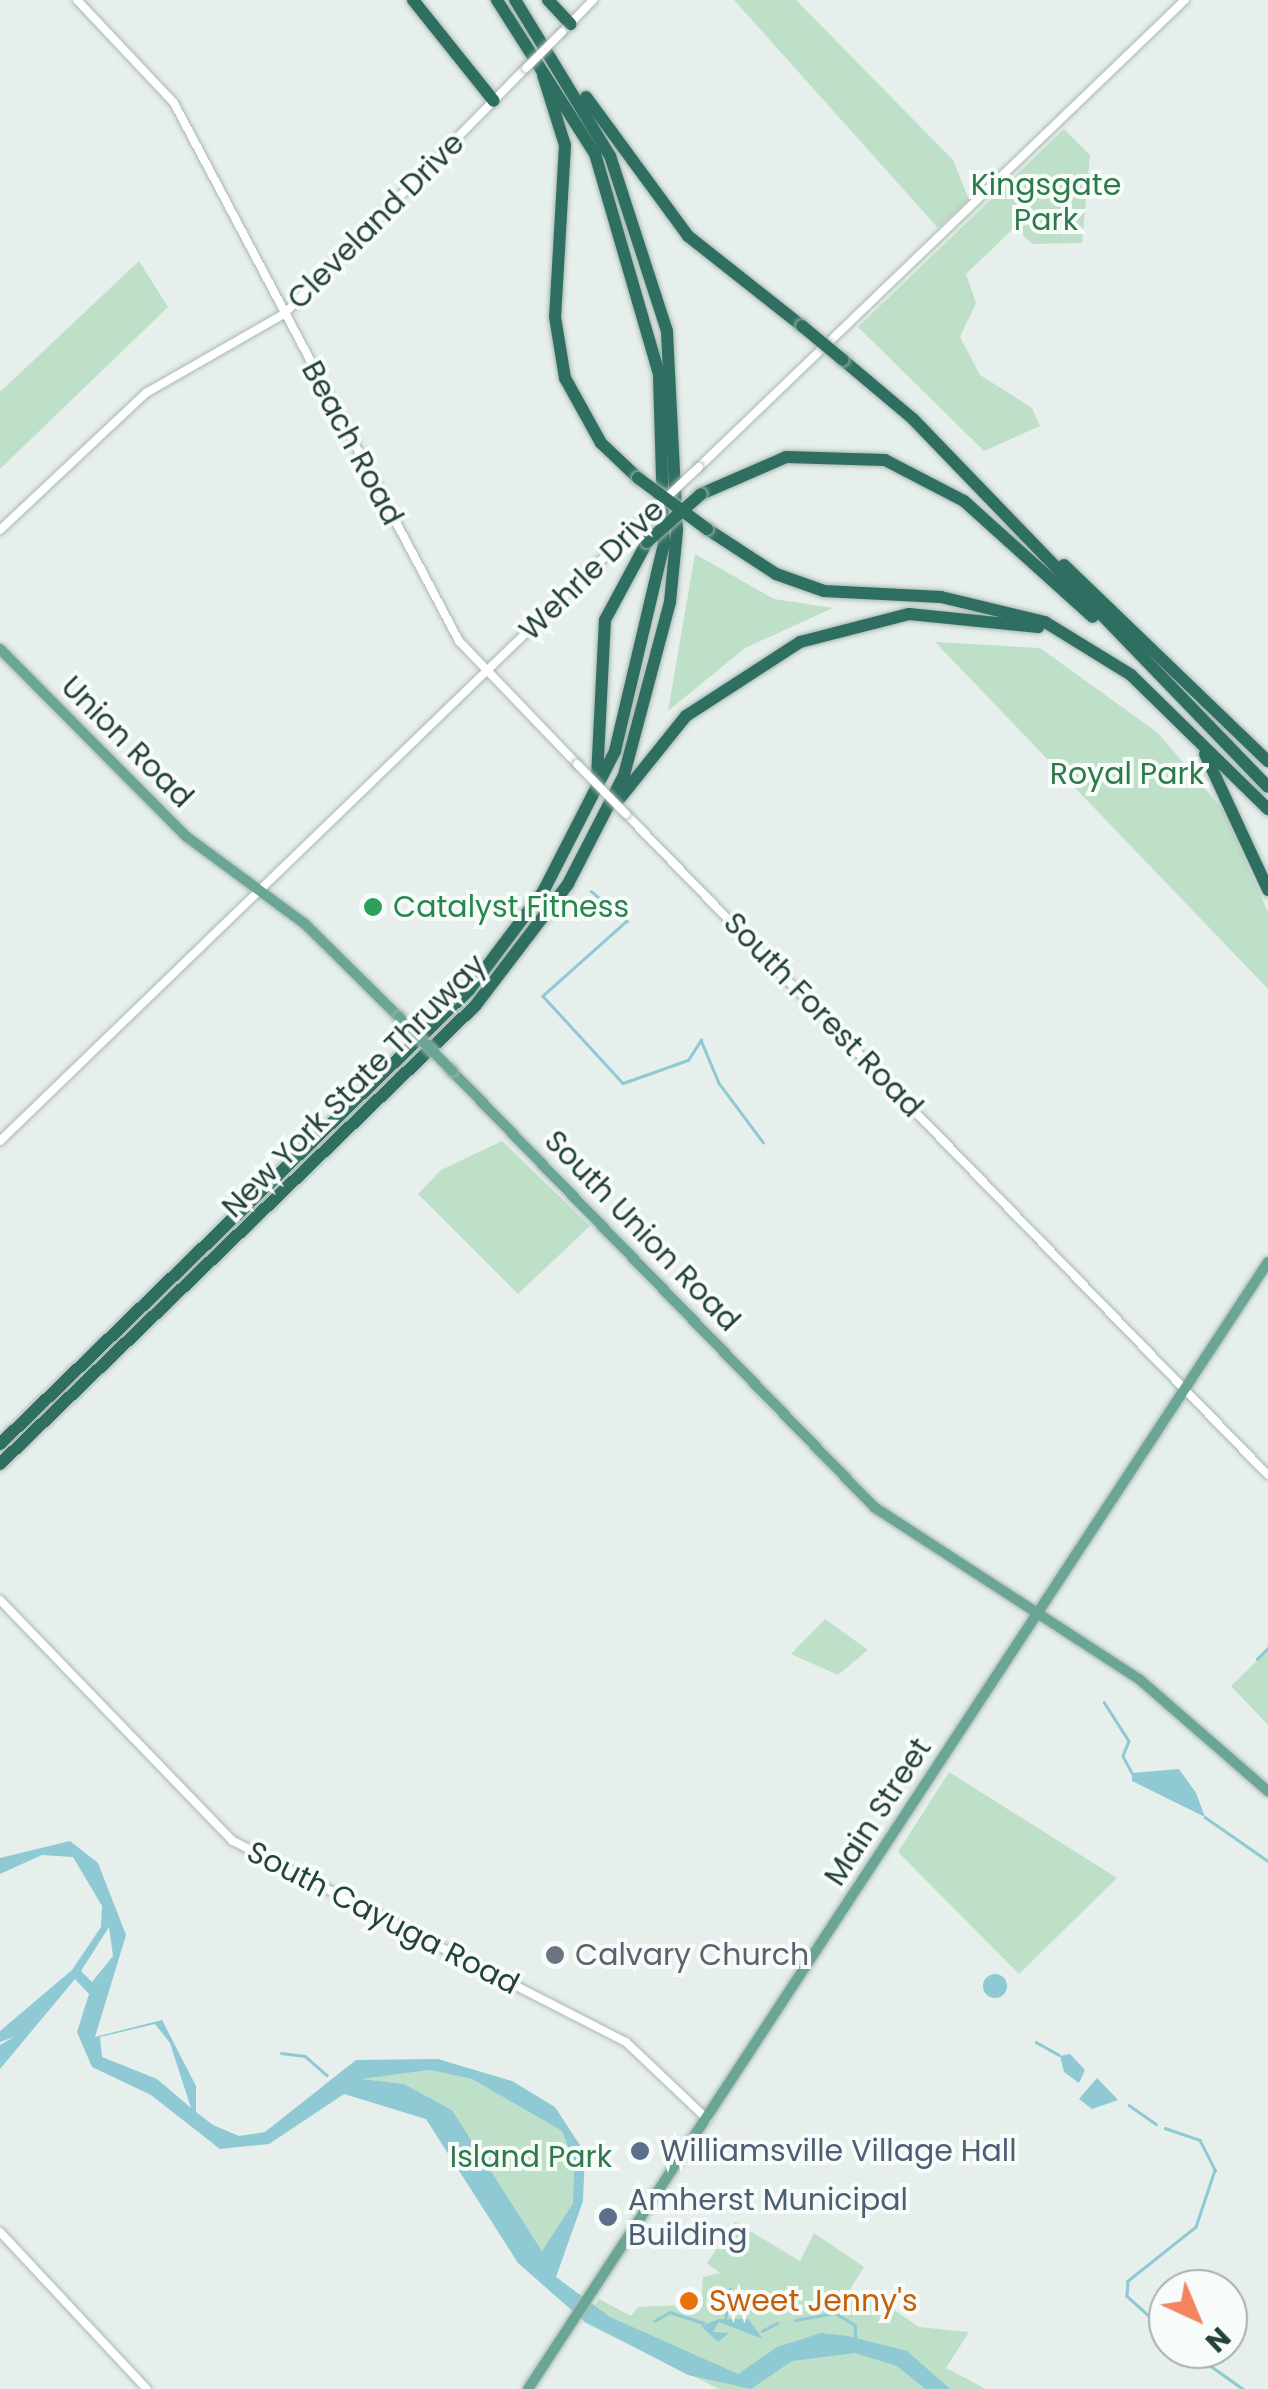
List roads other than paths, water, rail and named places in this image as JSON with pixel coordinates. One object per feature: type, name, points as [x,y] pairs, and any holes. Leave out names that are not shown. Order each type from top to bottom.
[{"type":"highway","points":[[413,0],[494,101]]},
{"type":"highway","points":[[490,0],[542,74],[562,121],[555,317],[565,378],[601,443],[638,478],[707,529],[806,586],[999,606],[1074,638],[1192,735],[1268,809]]},
{"type":"highway","name":"New York State Thruway","points":[[0,1444],[469,990],[587,812],[651,625],[664,544],[664,411],[641,290],[595,154],[498,0]]},
{"type":"highway","name":"New York State Thruway","points":[[0,1464],[475,1006],[591,843],[640,728],[670,602],[679,455],[652,263],[610,156],[552,52],[514,0]]},
{"type":"highway","points":[[548,0],[566,28]]},
{"type":"highway","points":[[552,52],[688,236],[843,360],[1268,761]]},
{"type":"highway","points":[[587,812],[603,746],[605,620],[647,542],[701,494],[786,457],[885,460],[964,500],[1122,640]]},
{"type":"highway","points":[[997,508],[1268,786]]},
{"type":"highway","points":[[591,843],[686,716],[800,642],[871,619],[940,614],[1074,638]]},
{"type":"highway","points":[[1192,735],[1268,890]]},
{"type":"main road","name":"Union Road","points":[[0,648],[223,866]]},
{"type":"main road","name":"South Union Road","points":[[223,866],[258,890],[400,1017],[874,1507],[1040,1611],[1192,1720],[1268,1792]]},
{"type":"main road","name":"Main Street","points":[[528,2389],[1268,1262]]},
{"type":"street","name":"Beach Road","points":[[77,0],[171,99],[459,641]]},
{"type":"street","name":"Cleveland Drive","points":[[0,530],[146,392],[284,314],[593,0]]},
{"type":"street","name":"Wehrle Drive","points":[[0,1141],[1185,0]]},
{"type":"street","name":"South Forest Road","points":[[459,641],[1268,1474]]},
{"type":"street","name":"South Cayuga Road","points":[[0,1600],[233,1841],[626,2042],[707,2118]]},
{"type":"street","points":[[0,2232],[146,2389]]},
{"type":"water","points":[[1179,1769],[1196,1793],[1205,1817],[1132,1781],[1132,1773]]},
{"type":"water","points":[[70,1841],[98,1863],[126,1935],[95,2037],[162,2020],[196,2086],[196,2112],[213,2125],[239,2136],[265,2132],[356,2060],[438,2059],[512,2081],[555,2107],[585,2153],[583,2201],[556,2277],[610,2317],[738,2374],[777,2347],[821,2333],[848,2336],[907,2351],[950,2389],[925,2389],[897,2366],[855,2353],[792,2361],[751,2389],[688,2375],[584,2321],[518,2263],[426,2119],[344,2094],[269,2144],[220,2149],[151,2095],[92,2067],[77,2032],[89,1994],[75,1979],[0,2069],[0,2045],[14,2037],[0,2042],[0,2031],[72,1970],[101,1927],[102,1906],[73,1857],[42,1855],[0,1874],[0,1858]],"holes":[[[109,1927],[113,1956],[92,1982],[81,1971]],[[155,2024],[170,2043],[191,2108],[157,2079],[102,2057],[100,2037]],[[430,2070],[472,2079],[562,2131],[574,2162],[573,2203],[542,2251],[452,2110],[404,2084],[362,2079]]]},
{"type":"water","points":[[995,1974],[1007,1986],[995,1998],[983,1986]]},
{"type":"water","points":[[1070,2054],[1085,2070],[1079,2083],[1064,2072],[1060,2056]]},
{"type":"water","points":[[1097,2078],[1118,2100],[1092,2109],[1079,2099]]},
{"type":"water","points":[[719,2319],[748,2319],[763,2339],[719,2322],[713,2332],[729,2333],[718,2342],[701,2326]]},
{"type":"waterway","points":[[591,891],[627,921],[543,996],[623,1083],[688,1060],[701,1040],[719,1083],[763,1142]]},
{"type":"waterway","points":[[1257,1659],[1268,1648]]},
{"type":"waterway","points":[[1104,1702],[1129,1741],[1123,1756],[1132,1773]]},
{"type":"waterway","points":[[1205,1817],[1268,1861]]},
{"type":"waterway","points":[[1036,2042],[1059,2055]]},
{"type":"waterway","points":[[281,2053],[305,2056],[327,2075]]},
{"type":"waterway","points":[[1129,2105],[1156,2124]]},
{"type":"waterway","points":[[1148,2315],[1127,2296],[1128,2281],[1196,2227],[1215,2170],[1200,2140],[1165,2128]]},
{"type":"waterway","points":[[730,2289],[730,2302]]},
{"type":"waterway","points":[[725,2319],[729,2306]]},
{"type":"waterway","points":[[654,2321],[670,2312],[703,2323]]},
{"type":"waterway","points":[[795,2320],[835,2313],[855,2325],[856,2340]]},
{"type":"waterway","points":[[762,2331],[777,2323]]},
{"type":"waterway","points":[[1215,2369],[1243,2389]]},
{"type":"place","name":"Catalyst Fitness","points":[[373,907]]},
{"type":"place","name":"Calvary Church","points":[[555,1955]]},
{"type":"place","name":"Williamsville Village Hall","points":[[640,2151]]},
{"type":"place","name":"Amherst Municipal Building","points":[[608,2217]]},
{"type":"place","name":"Sweet Jenny's","points":[[689,2301]]},
{"type":"park label","name":"Kingsgate Park","points":[[1046,202]]},
{"type":"park label","name":"Royal Park","points":[[1127,774]]},
{"type":"park label","name":"Island Park","points":[[531,2157]]}]
